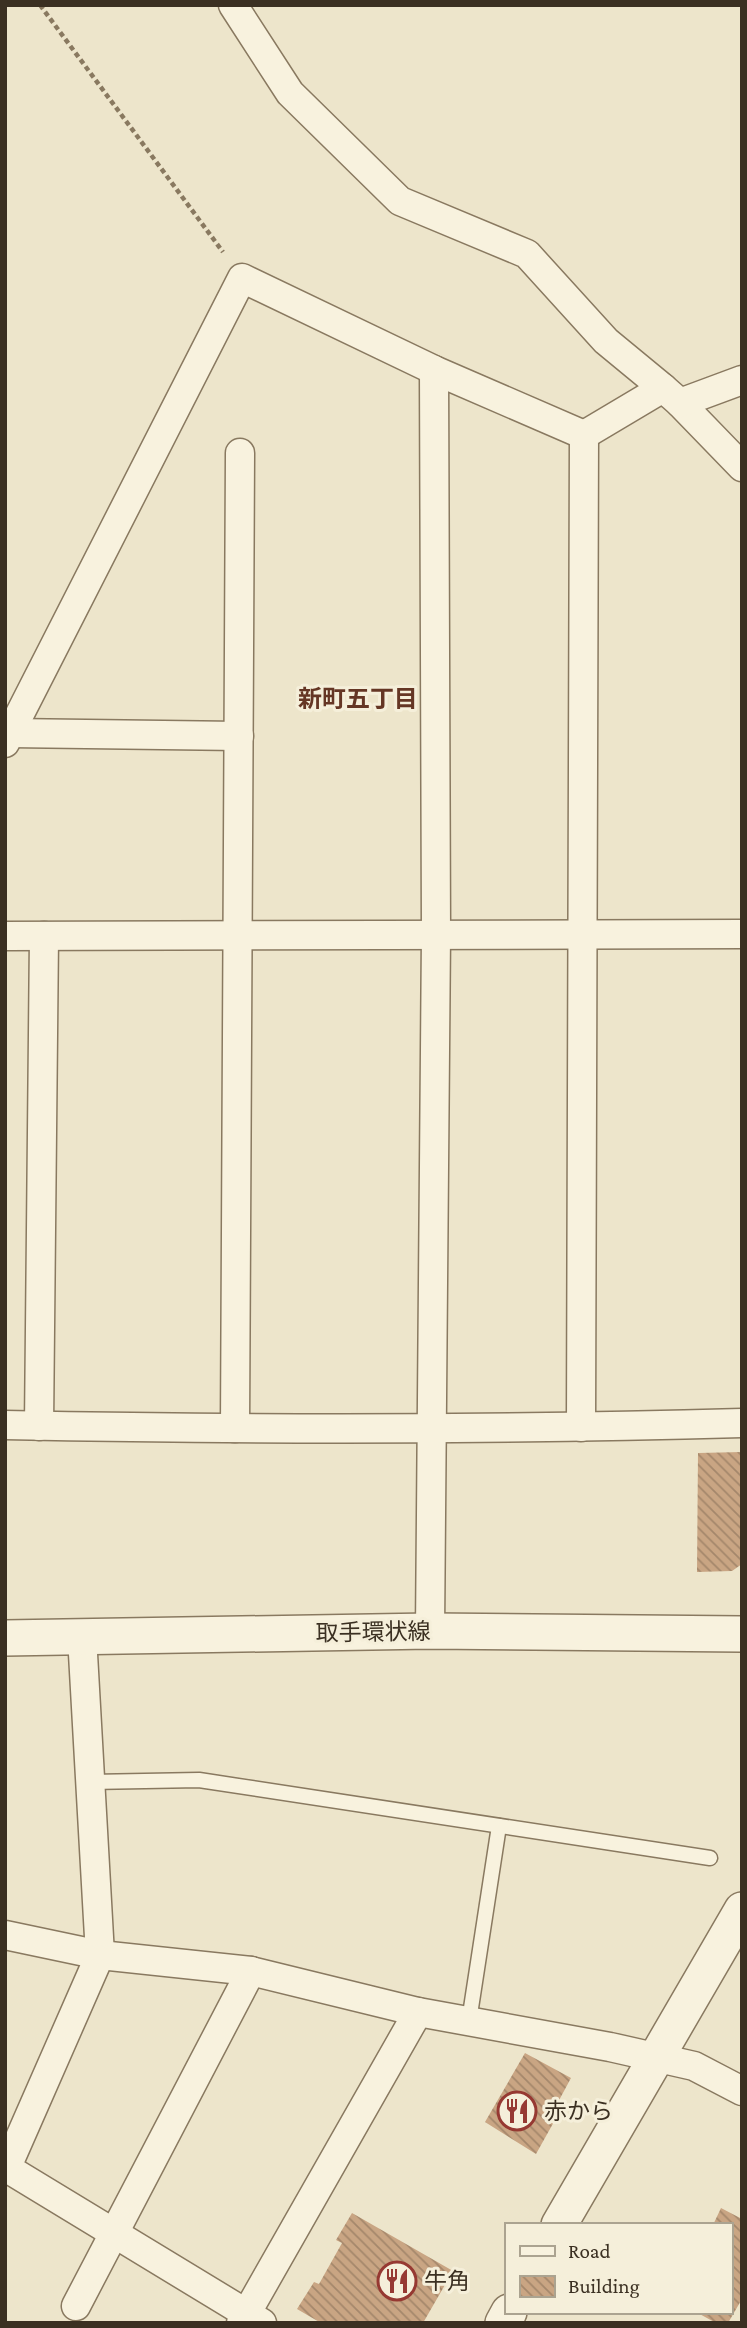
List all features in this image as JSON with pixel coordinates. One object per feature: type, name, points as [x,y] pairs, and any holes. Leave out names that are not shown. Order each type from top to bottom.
[{"type":"street","points":[[239,8],[290,93],[400,201],[527,254],[606,341],[671,396],[742,467]]},
{"type":"street","points":[[239,736],[8,738],[242,278],[434,370],[584,435],[671,396],[742,380]]},
{"type":"street","points":[[430,1631],[436,934],[434,370]]},
{"type":"street","points":[[581,1427],[584,435]]},
{"type":"street","points":[[235,1428],[240,453]]},
{"type":"street","points":[[5,936],[742,934]]},
{"type":"street","points":[[39,1426],[44,936]]},
{"type":"street","points":[[5,1425],[235,1428],[581,1427],[742,1423]]},
{"type":"street","name":"取手環状線","points":[[5,1638],[430,1631],[742,1634]]},
{"type":"street","points":[[82,1636],[100,1955],[6,2167],[115,2231],[250,2320],[418,2011]]},
{"type":"street","points":[[560,2223],[742,1910]]},
{"type":"street","points":[[5,1935],[100,1955],[251,1972],[418,2011],[656,2057],[694,2066],[742,2091]]},
{"type":"street","points":[[76,2305],[251,1972]]},
{"type":"lane","points":[[90,1782],[199,1780],[710,1858]]},
{"type":"lane","points":[[469,2021],[499,1826]]},
{"type":"path","points":[[40,5],[242,278]]},
{"type":"building","points":[[742,1452],[742,1564],[732,1571],[697,1572],[698,1453]]},
{"type":"building","points":[[525,2053],[571,2078],[550,2117],[555,2120],[536,2154],[485,2122]]},
{"type":"building","points":[[721,2208],[742,2219],[742,2299],[728,2323],[716,2323],[700,2314],[733,2314],[733,2223],[714,2223]]},
{"type":"building","points":[[352,2213],[453,2271],[423,2323],[321,2323],[297,2309],[314,2282],[319,2284],[342,2243],[336,2240]]},
{"type":"place","name":"赤から","points":[[517,2111]]},
{"type":"place","name":"牛角","points":[[397,2281]]},
{"type":"district","name":"新町五丁目","points":[[358,699]]}]
